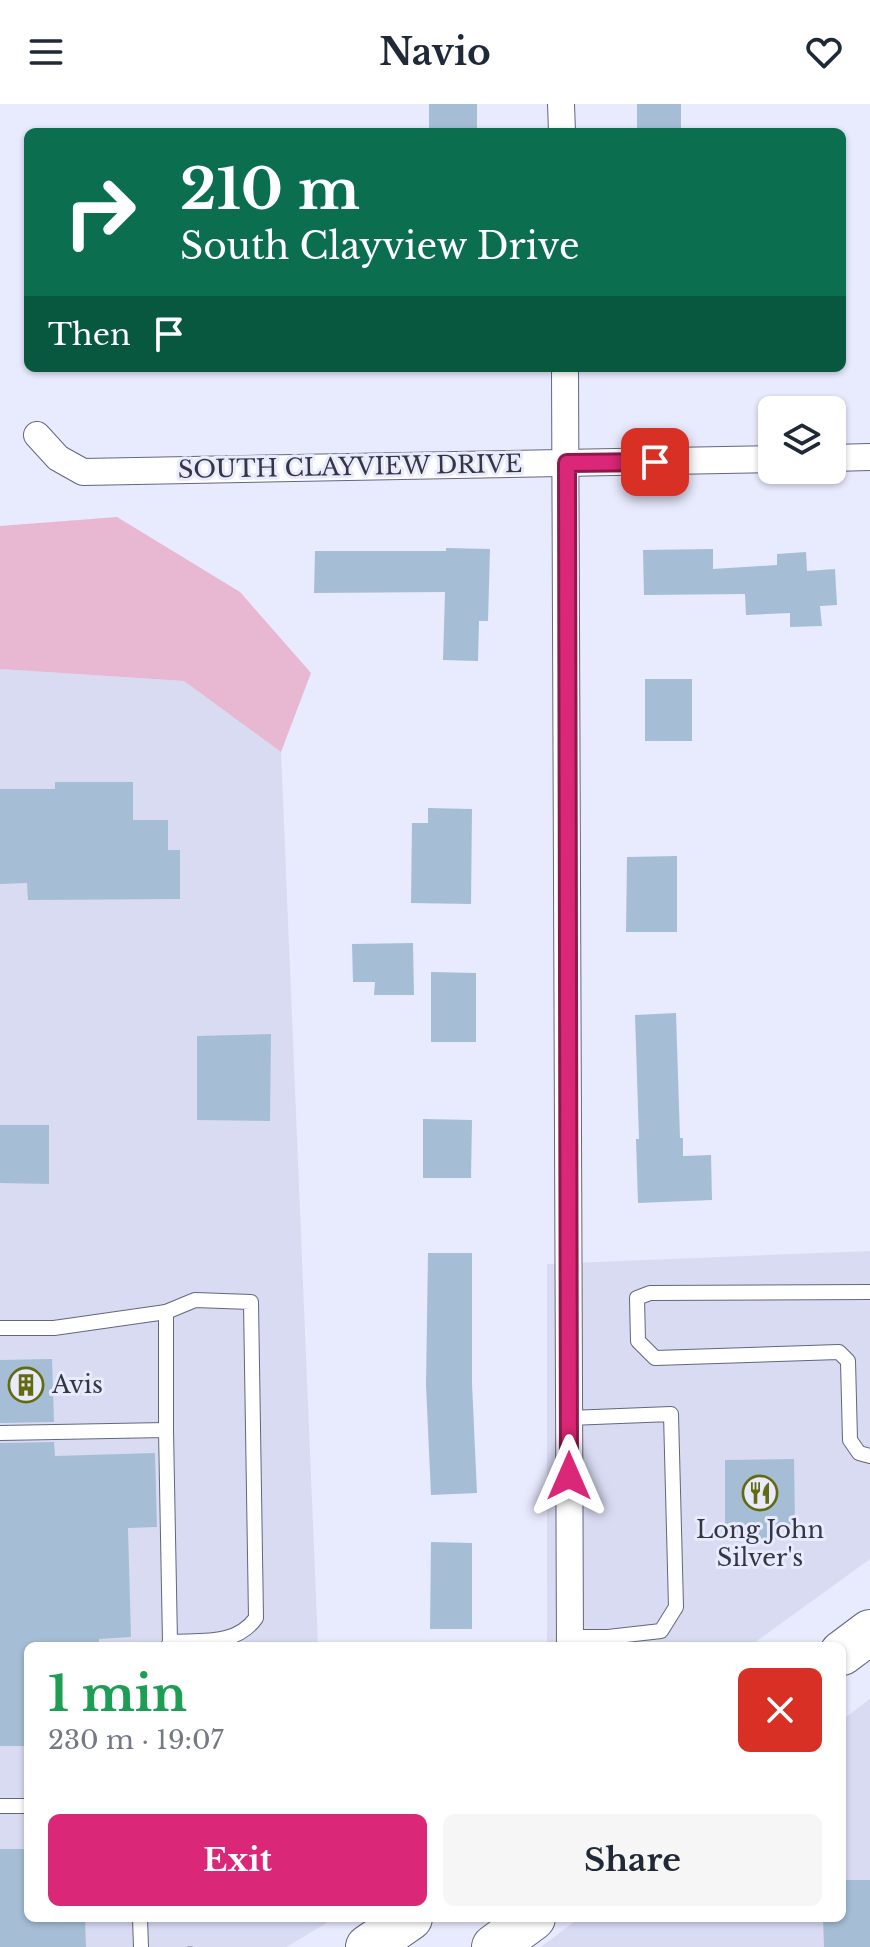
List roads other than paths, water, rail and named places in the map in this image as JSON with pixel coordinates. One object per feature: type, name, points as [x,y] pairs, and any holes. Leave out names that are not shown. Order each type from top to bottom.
[{"type":"highway","points":[[846,1650],[870,1632]]},
{"type":"highway","points":[[368,1947],[404,1922]]},
{"type":"highway","points":[[494,1947],[528,1922]]},
{"type":"street","points":[[561,104],[562,128]]},
{"type":"street","points":[[565,372],[570,1642]]},
{"type":"street","name":"SOUTH CLAYVIEW DRIVE","points":[[37,435],[58,458],[83,472],[758,459]]},
{"type":"street","points":[[846,458],[870,457]]},
{"type":"lane","points":[[870,1292],[650,1293],[637,1298],[638,1341],[655,1358],[839,1352],[848,1361],[850,1440],[859,1453],[870,1456]]},
{"type":"lane","points":[[0,1328],[54,1328],[166,1312],[195,1300],[251,1302],[256,1618],[247,1631],[229,1639],[193,1642]]},
{"type":"lane","points":[[166,1312],[169,1642]]},
{"type":"lane","points":[[569,1418],[671,1414],[676,1607],[661,1631],[570,1642]]},
{"type":"lane","points":[[0,1433],[166,1430]]},
{"type":"lane","points":[[0,1806],[24,1806]]},
{"type":"lane","points":[[140,1922],[141,1947]]},
{"type":"place","name":"Avis","points":[[26,1385]]},
{"type":"place","name":"Long John Silver's","points":[[760,1493]]}]
